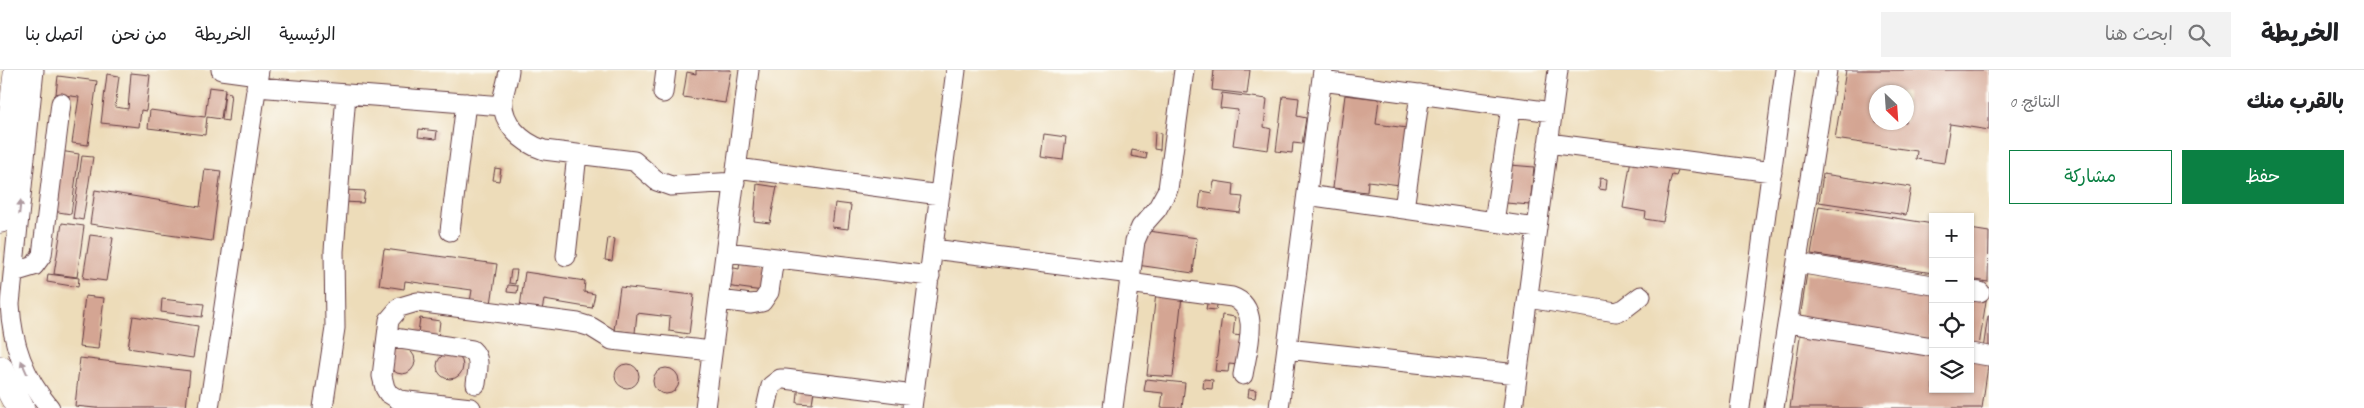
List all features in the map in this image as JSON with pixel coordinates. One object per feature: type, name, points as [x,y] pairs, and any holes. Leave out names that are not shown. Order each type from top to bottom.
[{"type":"highway","points":[[0,219],[31,72]]},
{"type":"highway","points":[[0,370],[20,408]]},
{"type":"street","points":[[221,70],[346,94],[504,106]]},
{"type":"street","points":[[509,70],[504,106],[510,124],[524,141],[544,150],[634,161],[657,181],[671,186],[736,175],[940,195]]},
{"type":"street","points":[[663,93],[666,70]]},
{"type":"street","points":[[704,408],[749,70]]},
{"type":"street","points":[[766,408],[771,386],[775,382],[786,379],[913,401],[956,70]]},
{"type":"street","points":[[1113,408],[1136,236],[1161,203],[1170,182],[1184,70]]},
{"type":"street","points":[[1513,408],[1558,70]]},
{"type":"street","points":[[1740,408],[1785,70]]},
{"type":"street","points":[[1774,408],[1827,70]]},
{"type":"street","points":[[31,72],[29,121],[10,311],[16,347],[26,374],[50,408]]},
{"type":"street","points":[[1279,408],[1322,76],[1420,94],[1552,112]]},
{"type":"street","points":[[210,408],[258,77]]},
{"type":"street","points":[[323,408],[335,328],[334,251],[346,94]]},
{"type":"street","points":[[1404,209],[1420,94]]},
{"type":"street","points":[[14,272],[34,266],[42,255],[61,103]]},
{"type":"street","points":[[450,231],[466,103]]},
{"type":"street","points":[[1494,222],[1511,107]]},
{"type":"street","points":[[29,121],[58,126]]},
{"type":"street","points":[[1548,143],[1772,172]]},
{"type":"street","points":[[566,256],[577,154]]},
{"type":"street","points":[[1307,195],[1537,228]]},
{"type":"street","points":[[933,249],[1130,279],[1232,297],[1242,302],[1250,317],[1243,375]]},
{"type":"street","points":[[726,252],[930,276]]},
{"type":"street","points":[[719,300],[751,304],[762,302],[769,292],[774,258]]},
{"type":"street","points":[[1797,263],[1929,284]]},
{"type":"street","points":[[1528,298],[1616,312],[1624,309],[1641,296]]},
{"type":"street","points":[[460,407],[399,400],[384,388],[382,376],[389,320],[400,307],[417,302],[578,323],[591,327],[612,340],[712,351]]},
{"type":"street","points":[[1788,324],[1929,346]]},
{"type":"street","points":[[387,337],[472,350],[478,358],[476,384]]},
{"type":"street","points":[[1287,349],[1518,374]]},
{"type":"street","points":[[1974,354],[1989,356]]},
{"type":"building","points":[[696,70],[731,70],[725,103],[683,97],[687,72],[696,74]]},
{"type":"building","points":[[1214,70],[1250,70],[1247,94],[1212,90]]},
{"type":"building","points":[[1846,70],[1989,70],[1989,130],[1950,124],[1944,163],[1916,159],[1917,151],[1835,139]]},
{"type":"building","points":[[131,73],[150,75],[146,111],[141,110],[139,127],[101,123],[107,74],[119,76],[115,107],[128,109]]},
{"type":"building","points":[[58,76],[97,81],[88,145],[72,143],[79,97],[56,94]]},
{"type":"building","points":[[209,87],[225,89],[221,119],[207,117],[205,135],[148,128],[150,110],[205,117]]},
{"type":"building","points":[[225,92],[231,93],[228,121],[222,120]]},
{"type":"building","points":[[1222,93],[1267,99],[1264,127],[1271,129],[1268,150],[1233,145],[1238,110],[1220,108]]},
{"type":"building","points":[[1345,95],[1379,99],[1376,124],[1407,128],[1400,185],[1368,181],[1367,192],[1333,188]]},
{"type":"building","points":[[1283,96],[1299,98],[1297,116],[1306,118],[1302,144],[1293,143],[1292,153],[1276,151]]},
{"type":"building","points":[[419,129],[437,131],[436,139],[418,137]]},
{"type":"building","points":[[1155,132],[1161,133],[1160,150],[1154,149]]},
{"type":"building","points":[[1044,134],[1066,137],[1063,160],[1041,157]]},
{"type":"building","points":[[1132,150],[1147,153],[1146,159],[1131,156]]},
{"type":"building","points":[[60,151],[79,154],[71,214],[52,211]]},
{"type":"building","points":[[82,156],[93,157],[83,220],[73,218]]},
{"type":"building","points":[[1631,159],[1674,164],[1678,171],[1676,176],[1672,175],[1670,181],[1663,222],[1645,219],[1646,212],[1623,208]]},
{"type":"building","points":[[1510,165],[1534,167],[1530,205],[1506,203]]},
{"type":"building","points":[[495,168],[501,169],[499,181],[493,180]]},
{"type":"building","points":[[205,169],[221,171],[212,241],[90,224],[95,190],[200,207]]},
{"type":"building","points":[[1823,174],[1911,187],[1906,215],[1819,202]]},
{"type":"building","points":[[1600,178],[1607,179],[1606,190],[1599,189]]},
{"type":"building","points":[[1214,181],[1234,184],[1233,196],[1243,197],[1240,213],[1199,208],[1201,191],[1212,193]]},
{"type":"building","points":[[757,184],[777,187],[770,223],[754,221]]},
{"type":"building","points":[[345,190],[365,191],[363,203],[344,202]]},
{"type":"building","points":[[835,203],[851,205],[848,229],[832,227]]},
{"type":"building","points":[[1819,206],[1929,223],[1929,272],[1811,254]]},
{"type":"building","points":[[62,223],[84,226],[77,277],[54,274]]},
{"type":"building","points":[[1142,230],[1197,238],[1193,273],[1137,265]]},
{"type":"building","points":[[1974,230],[1989,232],[1988,282],[1974,280]]},
{"type":"building","points":[[90,235],[113,238],[106,281],[83,278]]},
{"type":"building","points":[[608,238],[615,239],[612,261],[605,260]]},
{"type":"building","points":[[384,249],[497,264],[491,304],[470,302],[472,290],[405,281],[404,289],[379,285]]},
{"type":"building","points":[[740,261],[767,265],[763,291],[726,286],[729,267],[739,269]]},
{"type":"building","points":[[511,270],[517,270],[515,284],[509,283]]},
{"type":"building","points":[[525,272],[585,281],[584,292],[595,294],[592,308],[544,300],[542,310],[520,307]]},
{"type":"building","points":[[1807,273],[1929,291],[1929,338],[1800,319]]},
{"type":"building","points":[[48,274],[79,278],[78,287],[47,282]]},
{"type":"building","points":[[508,285],[518,286],[517,293],[507,292]]},
{"type":"building","points":[[620,287],[694,295],[689,334],[669,331],[670,317],[637,313],[635,333],[614,330]]},
{"type":"building","points":[[1988,288],[1979,346],[1974,345],[1974,296]]},
{"type":"building","points":[[1156,293],[1182,296],[1173,377],[1147,375]]},
{"type":"building","points":[[85,296],[104,298],[98,349],[79,347]]},
{"type":"building","points":[[162,299],[204,304],[202,317],[161,312]]},
{"type":"building","points":[[1208,299],[1218,301],[1216,310],[1206,309]]},
{"type":"building","points":[[1222,315],[1235,317],[1233,335],[1243,336],[1239,365],[1229,364],[1228,372],[1215,371]]},
{"type":"building","points":[[133,316],[198,326],[193,358],[128,348]]},
{"type":"building","points":[[1989,316],[1989,350],[1983,349]]},
{"type":"building","points":[[420,318],[440,321],[438,337],[418,333]]},
{"type":"building","points":[[1801,330],[1929,349],[1929,393],[1974,393],[1974,357],[1989,359],[1982,408],[1790,408]]},
{"type":"building","points":[[402,348],[411,352],[415,361],[411,370],[402,374],[393,370],[389,361],[393,352]]},
{"type":"building","points":[[450,353],[459,357],[463,366],[459,375],[450,379],[441,375],[437,366],[441,357]]},
{"type":"building","points":[[80,358],[190,371],[186,408],[95,408],[75,406]]},
{"type":"building","points":[[627,364],[636,367],[639,376],[636,385],[627,388],[618,385],[615,376],[618,367]]},
{"type":"building","points":[[666,368],[675,372],[679,381],[675,390],[666,394],[657,390],[653,381],[657,372]]},
{"type":"building","points":[[1146,379],[1185,383],[1182,408],[1161,408],[1163,393],[1144,391]]},
{"type":"building","points":[[1204,379],[1213,380],[1212,389],[1203,388]]},
{"type":"building","points":[[799,382],[815,384],[812,404],[797,403]]},
{"type":"building","points":[[1249,389],[1256,390],[1255,398],[1248,397]]}]
